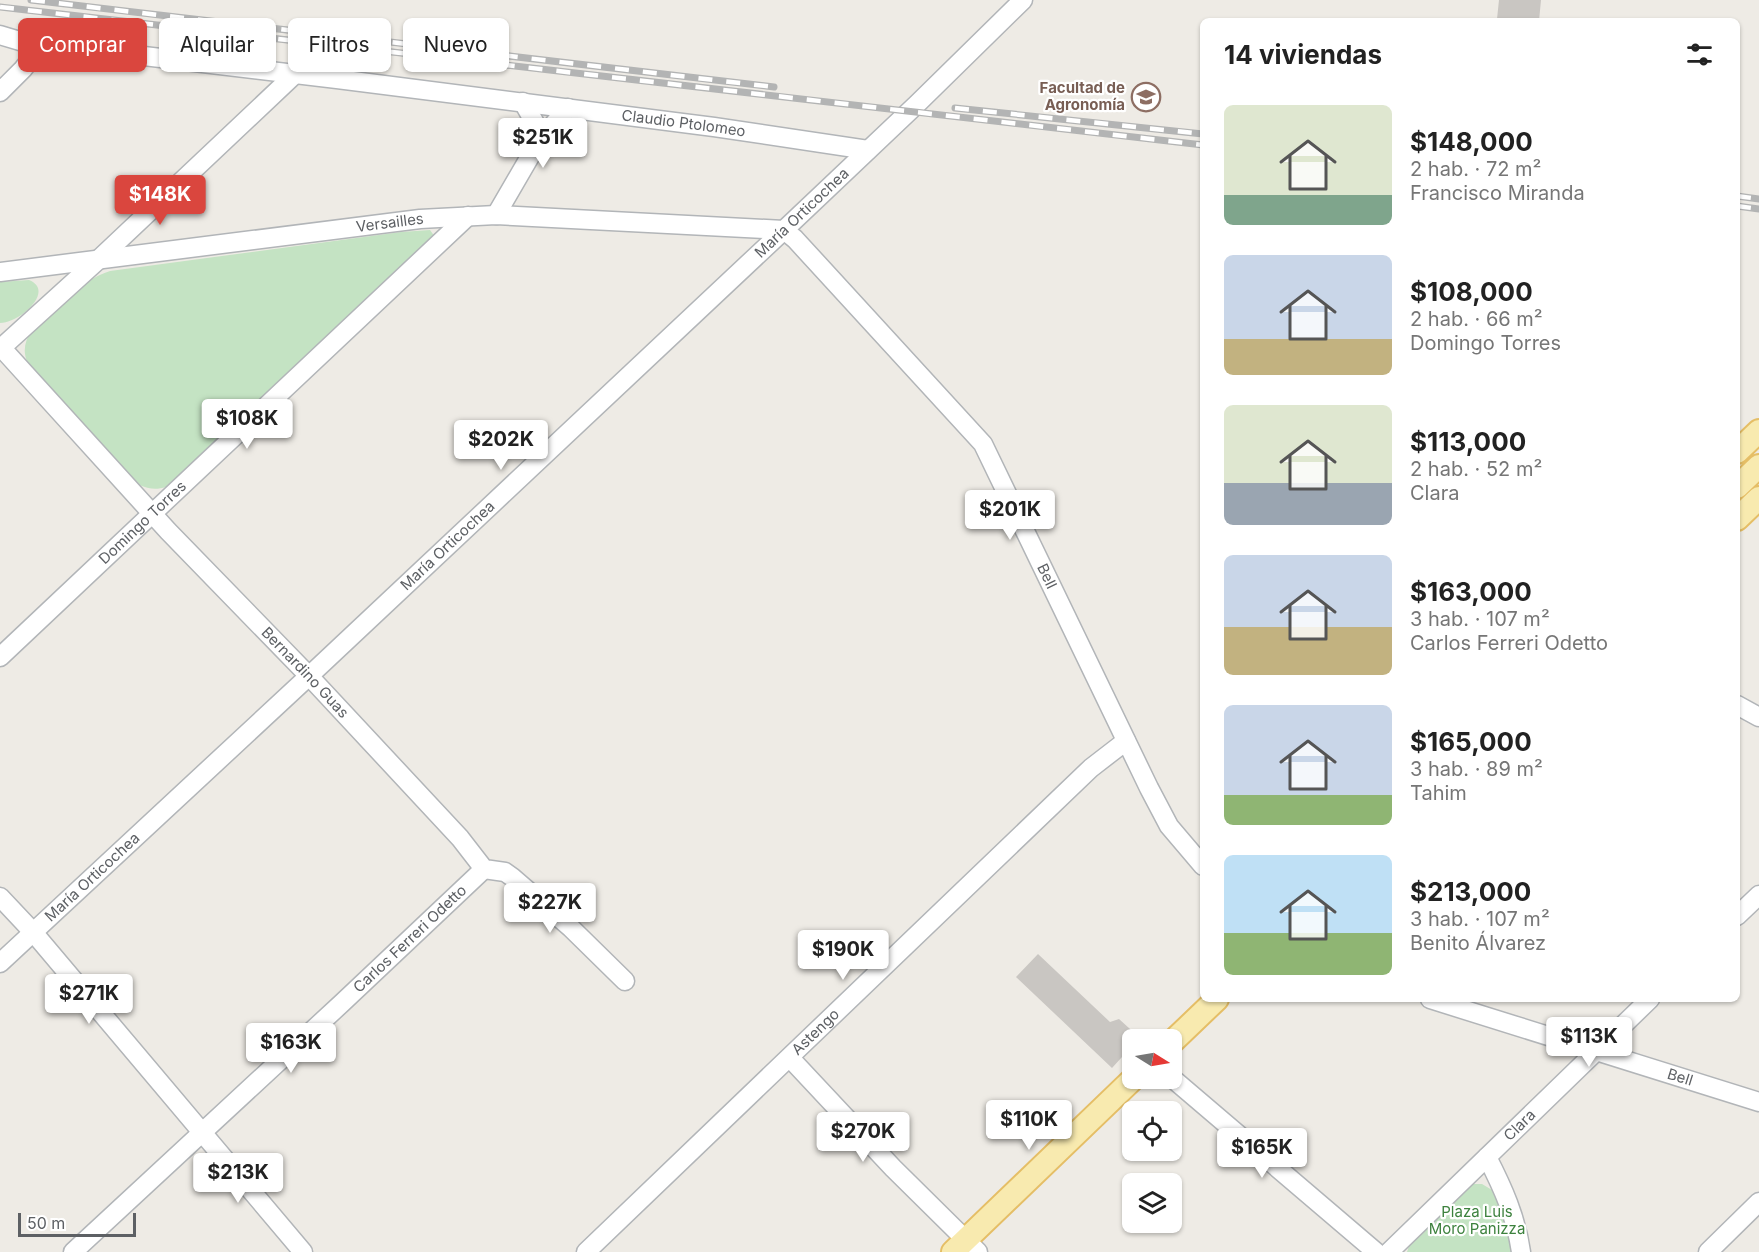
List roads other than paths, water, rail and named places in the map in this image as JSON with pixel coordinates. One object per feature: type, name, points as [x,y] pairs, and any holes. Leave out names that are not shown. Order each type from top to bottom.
[{"type":"main road","points":[[1740,449],[1759,430]]},
{"type":"main road","points":[[1740,485],[1759,466]]},
{"type":"main road","points":[[1740,516],[1759,498]]},
{"type":"main road","points":[[1182,1032],[1214,1002]]},
{"type":"main road","points":[[966,1248],[1123,1089]]},
{"type":"street","name":"María Orticochea","points":[[0,963],[784,230],[1023,0]]},
{"type":"street","name":"Claudio Ptolomeo","points":[[0,35],[18,40]]},
{"type":"street","name":"Claudio Ptolomeo","points":[[147,57],[523,102],[868,150]]},
{"type":"street","points":[[0,92],[20,72]]},
{"type":"street","points":[[0,347],[97,261],[294,75]]},
{"type":"street","points":[[523,102],[536,125],[539,141]]},
{"type":"street","points":[[496,215],[539,141],[568,108]]},
{"type":"street","name":"Versailles","points":[[0,272],[420,219],[468,216],[496,215],[784,230]]},
{"type":"street","name":"Domingo Torres","points":[[0,657],[468,216]]},
{"type":"street","name":"Bell","points":[[784,230],[795,239],[983,444],[1169,826],[1200,862]]},
{"type":"street","name":"Bernardino Guas","points":[[0,347],[153,514],[309,676],[460,838],[484,868]]},
{"type":"street","points":[[1740,707],[1759,717]]},
{"type":"street","name":"Astengo","points":[[586,1252],[1091,768],[1126,741]]},
{"type":"street","points":[[484,868],[505,872],[512,877],[625,981]]},
{"type":"street","name":"Carlos Ferreri Odetto","points":[[73,1252],[484,868]]},
{"type":"street","points":[[1740,913],[1759,895]]},
{"type":"street","points":[[0,897],[33,932],[303,1252]]},
{"type":"street","name":"Bell","points":[[1440,1002],[1759,1102]]},
{"type":"street","name":"Clara","points":[[1389,1252],[1647,1002]]},
{"type":"street","points":[[790,1058],[966,1248]]},
{"type":"street","points":[[1182,1087],[1376,1252]]},
{"type":"street","points":[[1486,1156],[1516,1221],[1521,1252]]},
{"type":"street","points":[[1708,1252],[1759,1202]]},
{"type":"railway","points":[[31,0],[774,87]]},
{"type":"railway","points":[[0,7],[1200,145]]},
{"type":"railway","points":[[955,108],[1200,134]]},
{"type":"railway","points":[[1740,196],[1759,199]]},
{"type":"railway","points":[[1740,206],[1759,209]]},
{"type":"place","name":"Facultad de Agronomía","points":[[1146,97]]},
{"type":"park label","name":"Plaza Luis Moro Panizza","points":[[1477,1220]]}]
